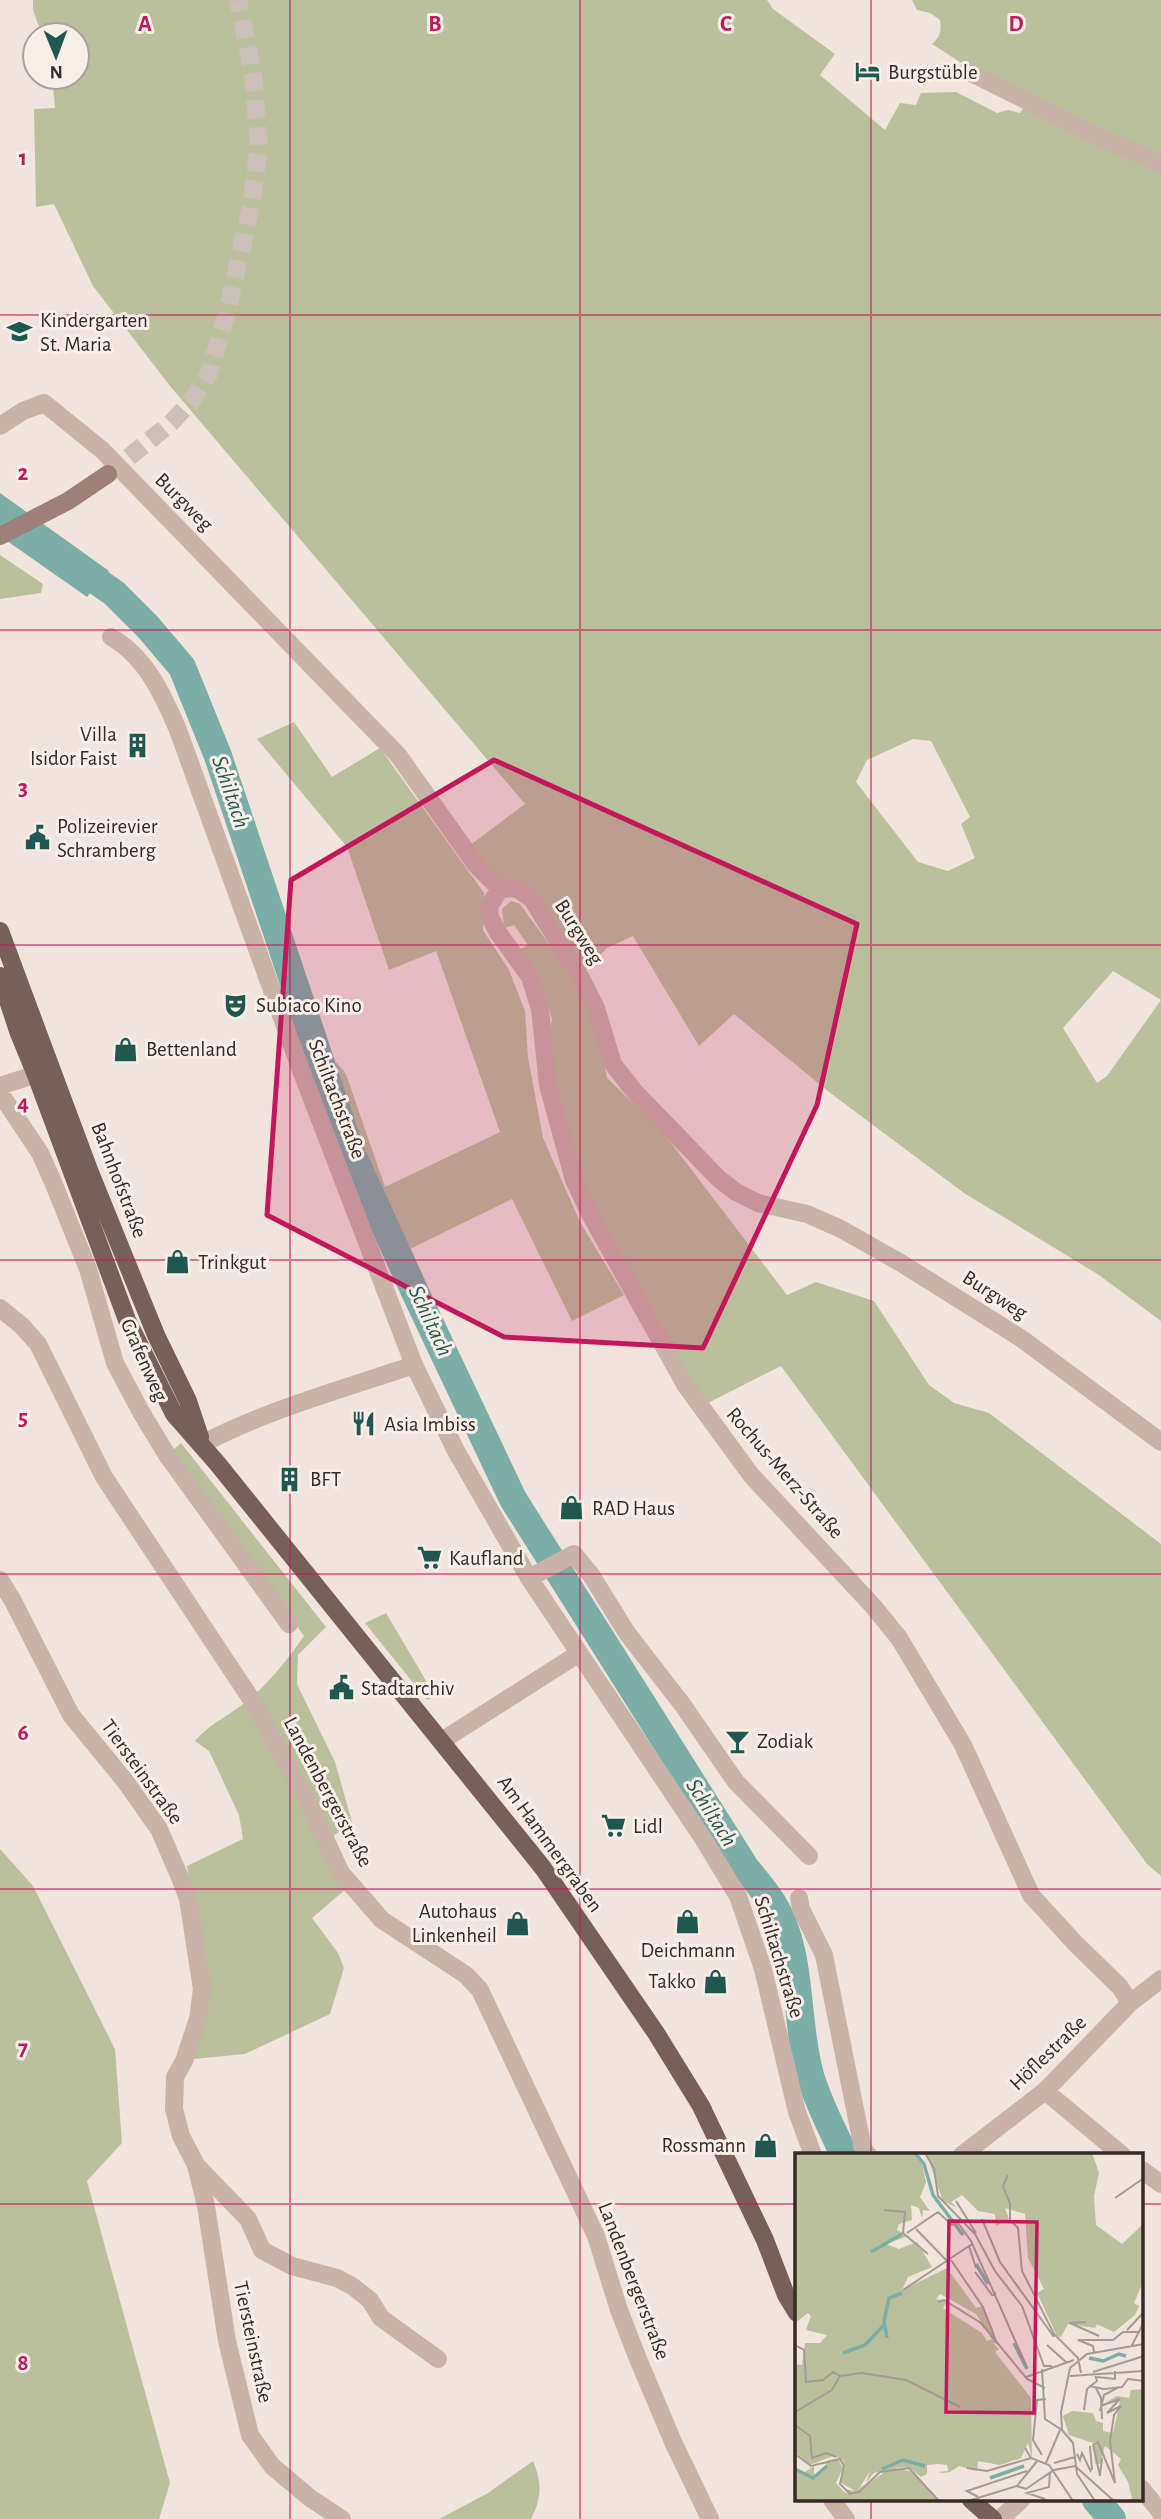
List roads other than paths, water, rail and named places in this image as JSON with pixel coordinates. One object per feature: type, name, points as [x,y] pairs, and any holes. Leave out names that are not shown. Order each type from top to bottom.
[{"type":"main road","points":[[0,536],[40,517],[108,474]]},
{"type":"main road","name":"Bahnhofstraße","points":[[0,931],[43,1072],[156,1335],[188,1401],[202,1444]]},
{"type":"main road","name":"Bahnhofstraße","points":[[0,976],[18,1031],[43,1072]]},
{"type":"main road","name":"Am Hammergraben","points":[[202,1444],[443,1740],[543,1868],[656,2033],[701,2106],[737,2179],[795,2311]]},
{"type":"main road","points":[[973,2502],[993,2519]]},
{"type":"street","points":[[967,71],[1161,164]]},
{"type":"street","name":"Burgweg","points":[[0,426],[23,411],[44,403],[102,450],[398,755],[476,865],[500,889],[516,888],[531,899],[582,980],[596,1008],[613,1064],[634,1091],[719,1179],[736,1192],[758,1203],[807,1214],[841,1229],[901,1263],[1022,1339],[1161,1442]]},
{"type":"street","name":"Schiltachstraße","points":[[111,637],[127,647],[141,662],[162,694],[178,730],[299,1065],[414,1365],[456,1451],[535,1574],[579,1654],[704,1840],[738,1896],[763,1969],[797,2112],[812,2153]]},
{"type":"street","name":"Rochus-Merz-Straße","points":[[500,889],[489,906],[489,916],[530,977],[540,1009],[548,1085],[574,1180],[685,1386],[751,1475],[899,1637],[963,1745],[1031,1895],[1120,1987],[1130,2003]]},
{"type":"street","points":[[0,1086],[43,1072]]},
{"type":"street","name":"Grafenweg","points":[[0,1093],[40,1153],[53,1182],[88,1269],[115,1363],[141,1412],[167,1455],[289,1624]]},
{"type":"street","name":"Landenbergerstraße","points":[[0,1308],[38,1344],[104,1476],[253,1702],[310,1806],[341,1873],[382,1920],[466,1975],[480,1990],[596,2236],[619,2310],[638,2359],[710,2519]]},
{"type":"street","points":[[202,1444],[230,1429],[271,1413],[414,1365]]},
{"type":"street","points":[[535,1574],[574,1554],[627,1633],[682,1704],[736,1782],[809,1856]]},
{"type":"street","name":"Tiersteinstraße","points":[[0,1580],[71,1715],[125,1781],[159,1829],[188,1899],[202,1989],[198,2019],[184,2061],[175,2077],[174,2109],[181,2136],[196,2165],[206,2206],[227,2341],[250,2435],[272,2466],[342,2519]]},
{"type":"street","points":[[443,1740],[579,1654]]},
{"type":"street","name":"Schiltachstraße","points":[[799,1898],[801,1909],[824,1955],[863,2149],[866,2153]]},
{"type":"street","name":"Höflestraße","points":[[965,2153],[1045,2091],[1130,2003],[1161,1980]]},
{"type":"street","points":[[1045,2091],[1120,2153]]},
{"type":"street","name":"Tiersteinstraße","points":[[196,2165],[248,2220],[262,2250],[292,2266],[337,2278],[352,2286],[370,2300],[381,2318],[438,2359]]},
{"type":"street","points":[[1144,2172],[1161,2184]]},
{"type":"street","points":[[1144,2492],[1161,2513]]},
{"type":"street","points":[[833,2502],[846,2519]]},
{"type":"street","points":[[1000,2519],[1019,2502]]},
{"type":"water","points":[[0,493],[109,571],[87,597],[0,536]]},
{"type":"waterway","name":"Schiltach","points":[[69,562],[114,593],[182,667],[218,756],[350,1150],[513,1499],[745,1867],[772,1902],[782,1922],[794,1964],[810,2075],[843,2153]]},
{"type":"waterway","name":"Schiltach","points":[[1098,2502],[1112,2519]]},
{"type":"tunnel","points":[[108,474],[171,423],[192,400],[209,374],[226,316],[251,207],[259,146],[253,73],[238,0]]},
{"type":"place","name":"Burgstüble","points":[[868,72]]},
{"type":"place","name":"Kindergarten St. Maria","points":[[20,332]]},
{"type":"place","name":"Villa Isidor Faist","points":[[137,746]]},
{"type":"place","name":"Polizeirevier Schramberg","points":[[37,838]]},
{"type":"place","name":"Subiaco Kino","points":[[236,1005]]},
{"type":"place","name":"Bettenland","points":[[126,1049]]},
{"type":"place","name":"Trinkgut","points":[[178,1262]]},
{"type":"place","name":"Asia Imbiss","points":[[364,1424]]},
{"type":"place","name":"BFT","points":[[290,1479]]},
{"type":"place","name":"RAD Haus","points":[[572,1508]]},
{"type":"place","name":"Kaufland","points":[[429,1558]]},
{"type":"place","name":"Stadtarchiv","points":[[341,1688]]},
{"type":"place","name":"Zodiak","points":[[737,1741]]},
{"type":"place","name":"Lidl","points":[[613,1826]]},
{"type":"place","name":"Deichmann","points":[[688,1921]]},
{"type":"place","name":"Autohaus Linkenheil","points":[[517,1923]]},
{"type":"place","name":"Takko","points":[[716,1981]]},
{"type":"place","name":"Rossmann","points":[[766,2145]]}]
